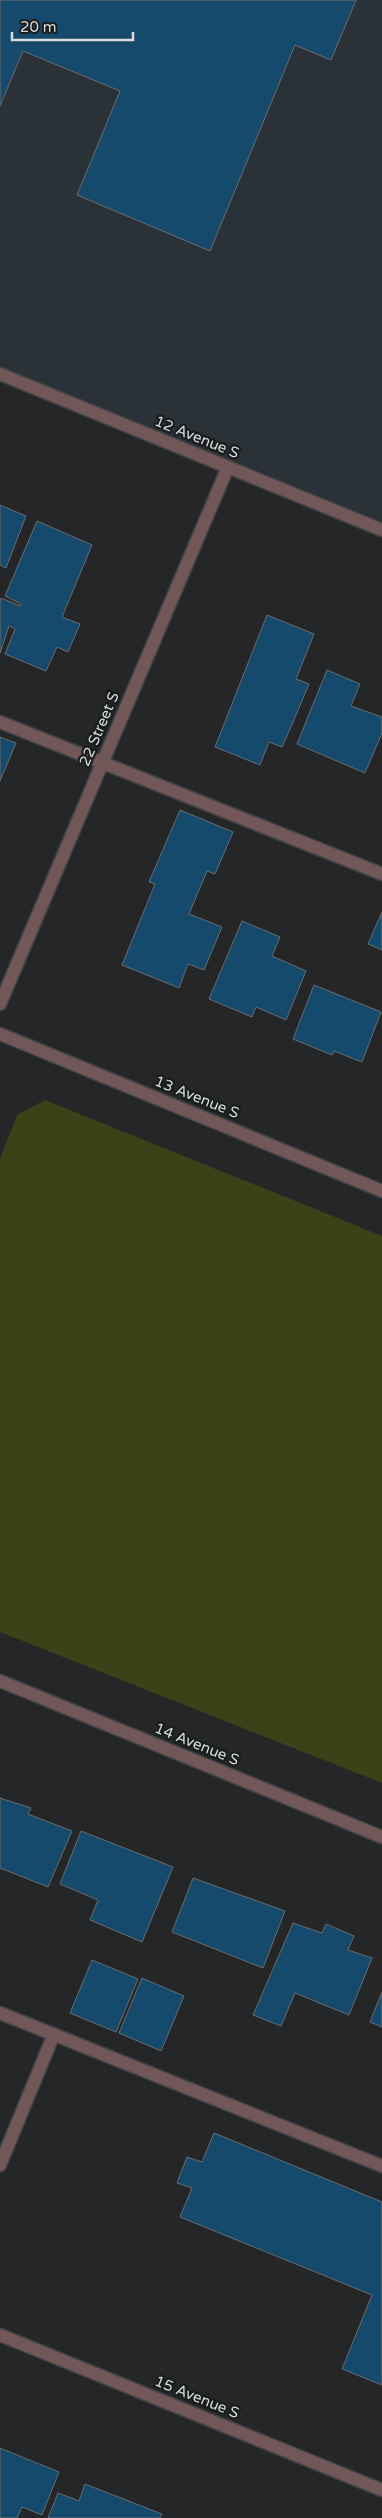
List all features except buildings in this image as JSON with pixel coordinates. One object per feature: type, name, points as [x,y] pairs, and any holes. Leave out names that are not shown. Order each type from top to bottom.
[{"type":"street","name":"12 Avenue S","points":[[0,374],[382,530]]},
{"type":"street","name":"22 Street S","points":[[0,1004],[228,467]]},
{"type":"street","points":[[0,722],[382,874]]},
{"type":"street","name":"13 Avenue S","points":[[0,1034],[382,1191]]},
{"type":"street","name":"14 Avenue S","points":[[0,1681],[382,1837]]},
{"type":"street","points":[[0,2013],[382,2166]]},
{"type":"street","points":[[0,2166],[54,2034]]},
{"type":"street","name":"15 Avenue S","points":[[0,2335],[382,2490]]},
{"type":"shaded area","points":[[0,0],[382,0],[382,530],[0,374]]},
{"type":"green space","points":[[45,1100],[382,1236],[382,1783],[0,1632],[0,1158],[18,1114]]}]
